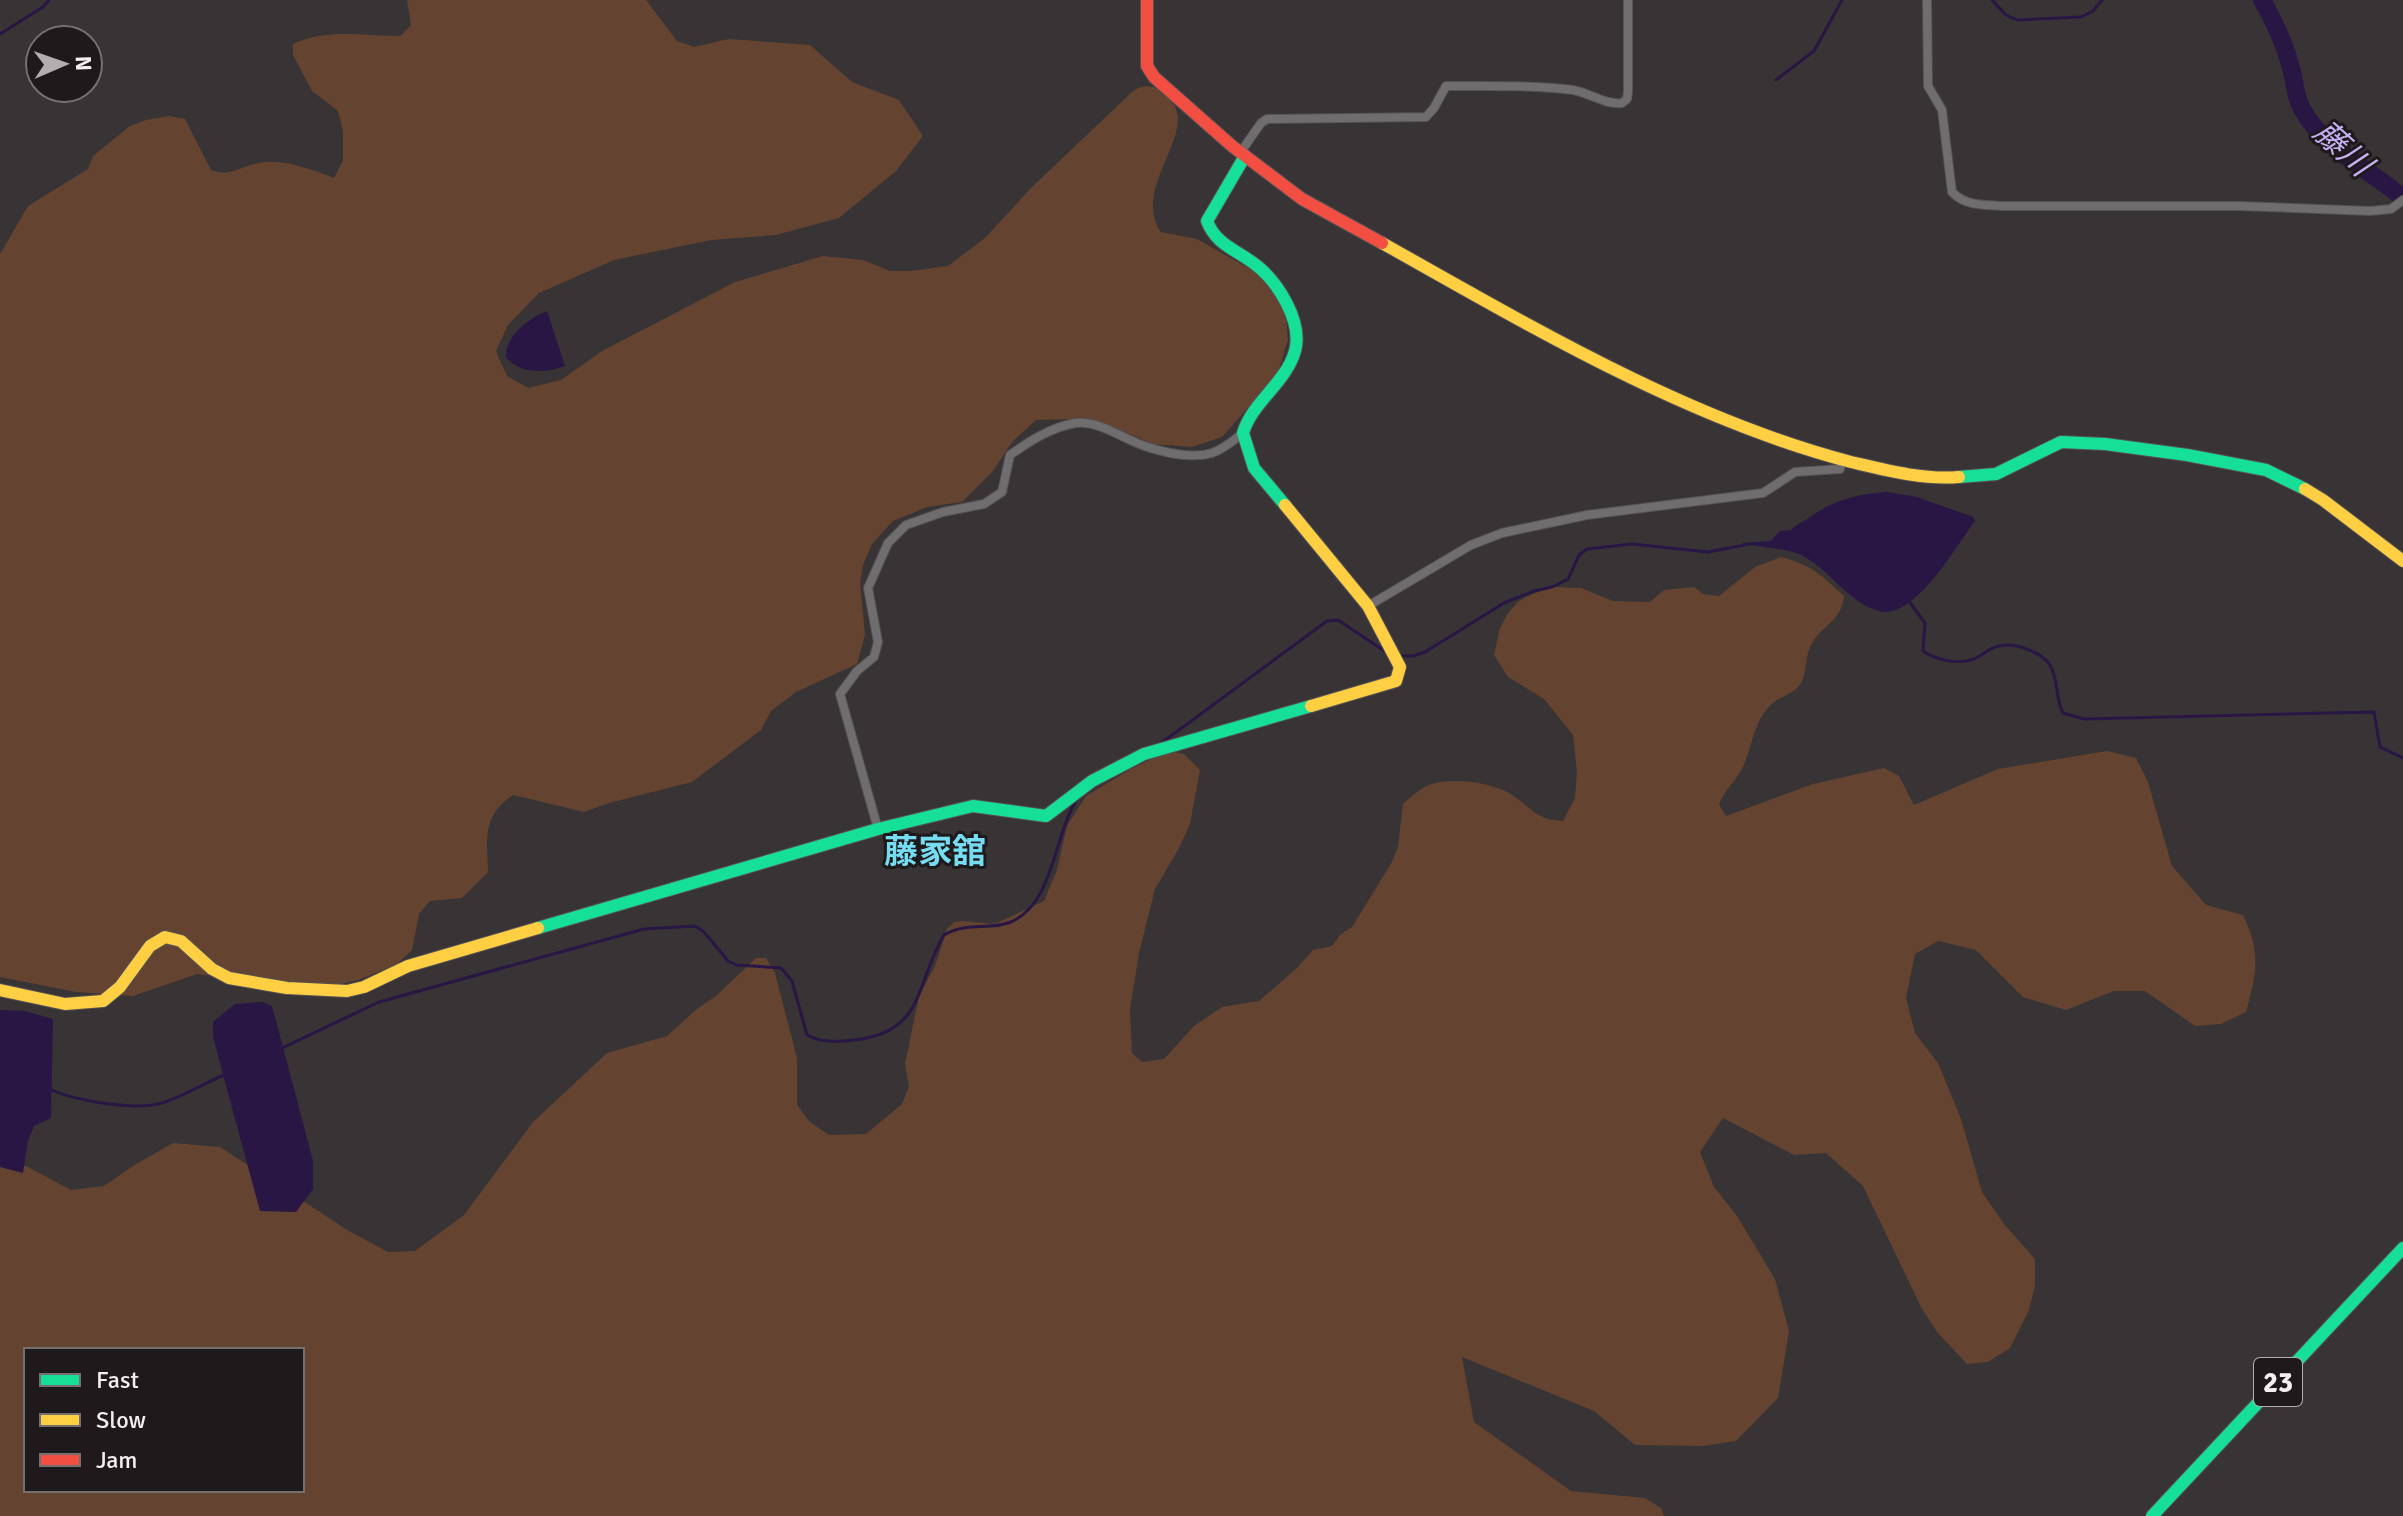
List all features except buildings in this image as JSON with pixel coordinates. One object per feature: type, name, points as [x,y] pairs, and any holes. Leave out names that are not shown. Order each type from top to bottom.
[{"type":"street","points":[[1147,0],[1147,66],[1154,77],[1243,155],[1302,199],[1595,358],[1723,418],[1802,449],[1841,460],[1891,472],[1953,478],[1996,474],[2061,442],[2105,444],[2187,455],[2266,470],[2323,500],[2403,561]]},
{"type":"street","points":[[878,829],[840,694],[857,671],[874,657],[878,642],[868,588],[888,543],[906,525],[943,512],[984,504],[1002,492],[1010,455],[1039,435],[1078,423],[1107,428],[1144,445],[1194,455],[1213,452],[1243,433],[1251,417],[1292,362],[1298,349],[1297,328],[1267,276],[1217,241],[1207,221],[1261,123],[1267,119],[1426,117],[1446,86],[1554,88],[1581,91],[1612,104],[1622,103],[1627,99],[1628,91],[1628,0]]},
{"type":"street","points":[[1927,0],[1928,86],[1942,110],[1952,192],[1958,199],[1976,205],[2007,206],[2239,206],[2370,211],[2396,207],[2403,200]]},
{"type":"street","points":[[0,990],[64,1003],[101,1002],[113,996],[153,942],[161,937],[181,939],[214,971],[225,977],[256,984],[337,991],[356,989],[408,966],[453,952],[878,829],[973,806],[1046,816],[1092,781],[1144,754],[1396,681],[1400,667],[1368,606],[1254,468],[1243,433]]},
{"type":"street","points":[[1368,606],[1471,545],[1502,533],[1587,515],[1763,493],[1795,472],[1840,469],[1841,460]]},
{"type":"street","name":"23","points":[[2152,1516],[2403,1248]]},
{"type":"shaded area","points":[[407,0],[646,0],[677,41],[694,47],[729,39],[810,45],[852,82],[899,100],[923,136],[896,171],[839,218],[776,235],[711,240],[614,260],[539,293],[508,325],[496,351],[507,376],[528,388],[561,380],[602,351],[735,282],[823,256],[863,260],[890,271],[948,266],[985,238],[1031,188],[1131,93],[1148,86],[1167,95],[1175,107],[1178,120],[1155,189],[1153,204],[1161,232],[1197,239],[1255,272],[1285,305],[1288,340],[1277,375],[1222,437],[1192,447],[1153,444],[1111,426],[1070,419],[1036,420],[1012,442],[993,471],[962,502],[927,507],[893,521],[872,544],[863,565],[860,583],[865,635],[857,664],[796,692],[771,711],[761,730],[692,782],[584,812],[513,795],[496,811],[488,829],[488,872],[462,898],[430,901],[419,914],[412,950],[396,965],[358,980],[321,988],[197,974],[133,996],[76,992],[0,977],[0,254],[28,206],[88,169],[93,156],[130,126],[146,120],[169,116],[185,119],[211,170],[230,172],[259,163],[277,162],[334,178],[343,161],[343,131],[338,111],[312,91],[293,55],[293,44],[332,34],[400,36],[411,25]]},
{"type":"shaded area","points":[[547,311],[565,366],[542,371],[518,367],[506,357],[509,342],[526,323]]},
{"type":"shaded area","points":[[1887,492],[1917,497],[1973,517],[1975,521],[1937,575],[1900,608],[1887,612],[1874,610],[1796,553],[1741,543],[1770,541],[1780,531],[1791,530],[1839,501]]},
{"type":"shaded area","points":[[1781,557],[1816,572],[1844,596],[1835,618],[1811,645],[1800,685],[1773,703],[1760,719],[1744,765],[1719,805],[1726,816],[1813,784],[1884,768],[1899,776],[1914,805],[1998,769],[2107,751],[2136,758],[2148,782],[2172,866],[2206,905],[2243,915],[2249,928],[2255,952],[2255,974],[2246,1012],[2221,1024],[2195,1026],[2145,991],[2114,991],[2066,1010],[2023,997],[1976,950],[1938,941],[1915,954],[1906,998],[1915,1033],[1938,1063],[1961,1119],[1982,1192],[2004,1224],[2035,1259],[2035,1286],[2029,1310],[2010,1348],[1988,1362],[1967,1364],[1937,1332],[1921,1307],[1863,1186],[1826,1153],[1794,1155],[1723,1118],[1700,1152],[1714,1187],[1737,1216],[1775,1279],[1789,1331],[1778,1398],[1736,1441],[1703,1446],[1635,1445],[1594,1411],[1462,1357],[1474,1422],[1571,1491],[1645,1498],[1661,1508],[1664,1516],[0,1516],[0,1157],[28,1167],[71,1190],[104,1186],[173,1143],[220,1147],[349,1231],[388,1252],[415,1251],[464,1215],[533,1122],[607,1053],[667,1036],[756,958],[766,958],[775,973],[797,1058],[797,1105],[809,1121],[829,1135],[866,1134],[902,1104],[909,1086],[905,1064],[919,996],[935,966],[947,929],[954,922],[999,922],[1044,901],[1057,870],[1067,826],[1086,796],[1168,751],[1184,754],[1200,770],[1190,824],[1155,889],[1139,953],[1130,1009],[1132,1053],[1142,1062],[1164,1059],[1194,1026],[1222,1007],[1259,1001],[1313,950],[1332,946],[1341,934],[1352,927],[1392,862],[1398,847],[1403,804],[1422,789],[1448,781],[1480,784],[1509,793],[1545,818],[1563,821],[1575,798],[1577,771],[1573,735],[1544,699],[1508,677],[1494,655],[1500,628],[1519,601],[1554,587],[1581,588],[1613,601],[1650,602],[1664,590],[1694,587],[1703,594],[1719,596],[1755,567]]},
{"type":"shaded area","points":[[262,1002],[272,1006],[313,1161],[313,1189],[296,1212],[260,1211],[213,1037],[213,1022],[235,1004]]},
{"type":"shaded area","points":[[0,1010],[25,1011],[53,1019],[51,1118],[34,1126],[28,1141],[23,1173],[0,1167]]},
{"type":"waterway","points":[[0,34],[49,0]]},
{"type":"waterway","points":[[1776,80],[1814,51],[1842,0]]},
{"type":"waterway","points":[[1992,0],[2006,15],[2017,20],[2081,17],[2093,11],[2102,0]]},
{"type":"waterway","name":"藤川","points":[[2262,0],[2286,50],[2296,94],[2311,123],[2335,147],[2403,198]]},
{"type":"waterway","points":[[1400,656],[1425,652],[1504,603],[1568,579],[1579,555],[1587,549],[1632,544],[1708,552],[1750,544]]},
{"type":"waterway","points":[[1908,600],[1925,623],[1923,651],[1934,657],[1965,661],[2005,645],[2020,647],[2040,656],[2053,671],[2063,713],[2084,719],[2374,712],[2380,747],[2403,758]]},
{"type":"waterway","points":[[1160,744],[1327,621],[1338,620],[1386,652]]},
{"type":"waterway","points":[[280,1049],[379,1002],[644,929],[695,926],[704,932],[728,961],[736,965],[781,968],[792,981],[807,1035],[837,1041],[878,1035],[895,1027],[907,1016],[944,935],[961,928],[1011,922],[1025,913],[1036,900],[1077,799]]},
{"type":"waterway","points":[[50,1089],[106,1104],[151,1105],[178,1097],[226,1074]]},
{"type":"traffic: fast","points":[[1245,156],[1207,221],[1221,242],[1264,272],[1280,292],[1292,316],[1297,340],[1291,362],[1247,422],[1243,433],[1254,468],[1285,505]]},
{"type":"traffic: fast","points":[[1959,477],[1996,474],[2061,442],[2105,444],[2187,455],[2266,470],[2305,489]]},
{"type":"traffic: fast","points":[[538,928],[878,829],[973,806],[1046,816],[1092,781],[1144,754],[1311,706]]},
{"type":"traffic: fast","points":[[2152,1516],[2403,1248]]},
{"type":"traffic: slow","points":[[1382,243],[1610,368],[1729,421],[1851,462],[1918,476],[1959,477]]},
{"type":"traffic: slow","points":[[2305,489],[2403,561]]},
{"type":"traffic: slow","points":[[1285,505],[1368,606],[1400,667],[1396,681],[1311,706]]},
{"type":"traffic: slow","points":[[0,990],[65,1004],[103,1001],[120,987],[150,946],[165,937],[181,941],[212,969],[229,978],[287,988],[347,991],[364,987],[408,966],[538,928]]},
{"type":"traffic: jam","points":[[1147,0],[1147,66],[1154,77],[1232,146],[1302,199],[1382,243]]},
{"type":"district","name":"藤家舘","points":[[935,851]]}]
